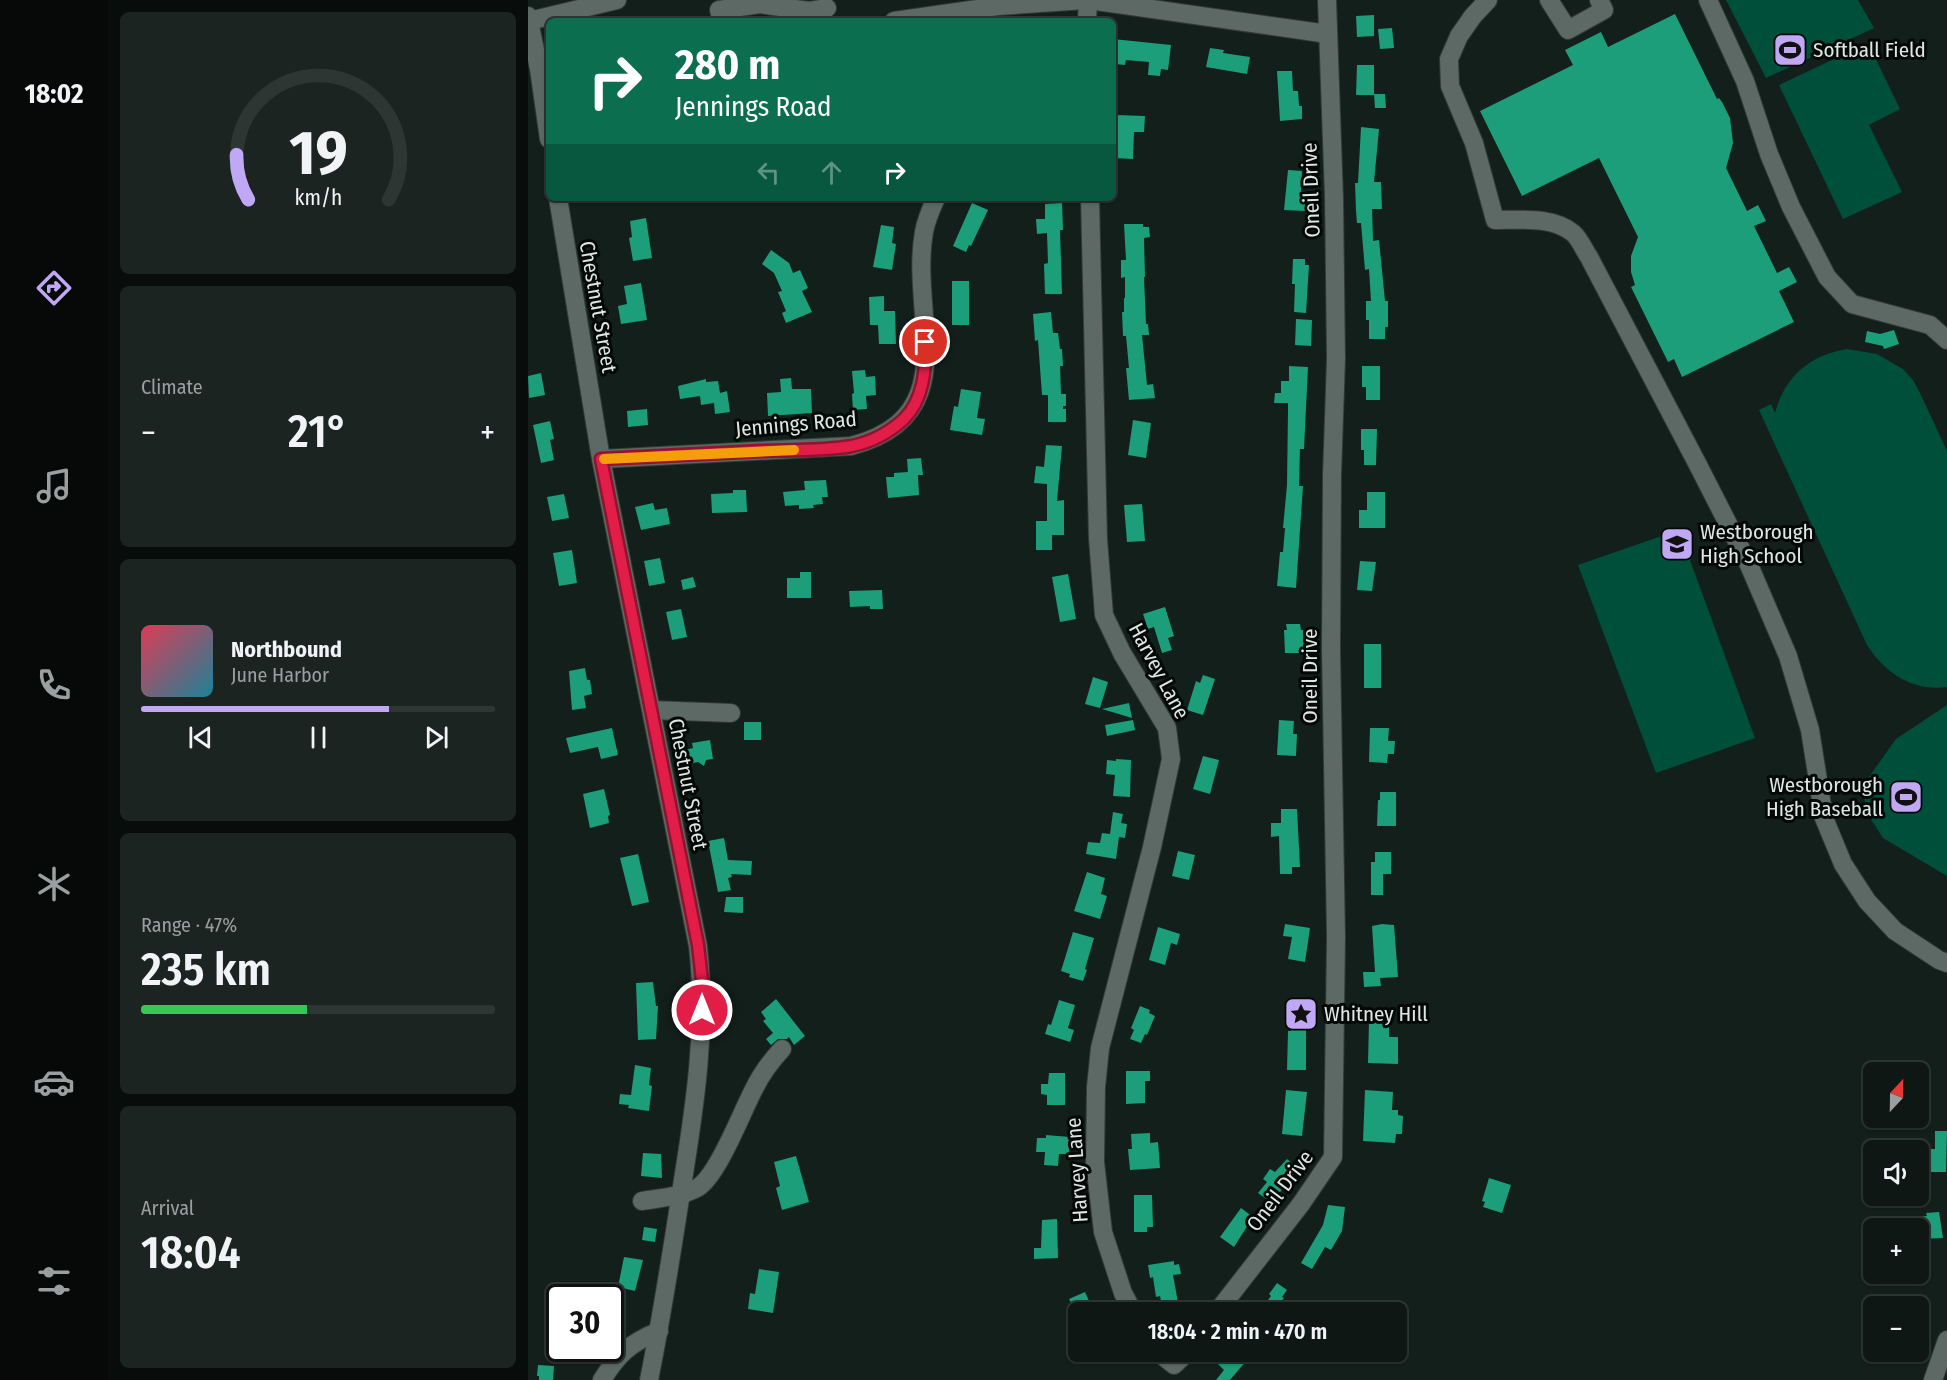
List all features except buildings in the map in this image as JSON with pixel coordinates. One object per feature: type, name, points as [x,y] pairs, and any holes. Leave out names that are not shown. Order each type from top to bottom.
[{"type":"street","points":[[546,118],[528,18],[617,0]]},
{"type":"street","points":[[915,18],[998,6],[1087,0],[1328,34]]},
{"type":"street","points":[[1087,0],[1087,18]]},
{"type":"street","name":"Oneil Drive","points":[[1224,1302],[1301,1204],[1333,1157],[1336,937],[1331,650],[1336,358],[1334,198],[1327,0]]},
{"type":"street","points":[[1488,0],[1473,16],[1449,59],[1450,86],[1474,143],[1495,219],[1555,223],[1574,234],[1589,257],[1749,565],[1788,656],[1810,730],[1824,818],[1843,864],[1867,901],[1895,931],[1947,963]]},
{"type":"street","points":[[1549,0],[1568,30],[1604,10],[1599,0]]},
{"type":"street","points":[[1708,0],[1745,81],[1769,154],[1791,207],[1827,277],[1852,304],[1930,325],[1947,340]]},
{"type":"street","points":[[721,18],[719,10],[762,13],[792,4],[809,11],[830,10]]},
{"type":"street","name":"Chestnut Street","points":[[558,201],[601,459],[698,945],[702,980],[698,1070],[681,1194],[649,1380]]},
{"type":"street","name":"Jennings Road","points":[[601,459],[851,446],[865,442],[894,427],[912,409],[923,382],[926,364],[922,277],[923,236],[934,201]]},
{"type":"street","name":"Harvey Lane","points":[[1090,201],[1098,538],[1104,615],[1122,653],[1167,728],[1171,759],[1152,847],[1100,1048],[1096,1087],[1095,1162],[1103,1232],[1123,1293],[1128,1302]]},
{"type":"street","points":[[652,710],[731,713]]},
{"type":"street","points":[[642,1201],[681,1194],[699,1187],[710,1174],[757,1082],[782,1049]]},
{"type":"street","points":[[602,1380],[625,1348],[658,1331]]},
{"type":"street","points":[[1933,1380],[1947,1340]]},
{"type":"green space","name":"Softball Field","points":[[1726,0],[1858,0],[1874,28],[1766,78]]},
{"type":"green space","points":[[1868,43],[1900,109],[1869,125],[1902,192],[1843,219],[1779,85]]},
{"type":"green space","points":[[1847,349],[1877,354],[1903,369],[1913,380],[1920,393],[1947,451],[1947,687],[1923,686],[1901,678],[1882,664],[1867,645],[1759,410],[1771,404],[1775,413],[1785,388],[1801,369],[1822,356]]},
{"type":"green space","points":[[1679,530],[1755,738],[1656,773],[1578,565]]},
{"type":"green space","name":"Westborough High Baseball","points":[[1947,705],[1947,876],[1883,838],[1865,810],[1864,784],[1896,739]]},
{"type":"slow traffic","points":[[604,459],[794,450]]},
{"type":"place","name":"Softball Field","points":[[1790,50]]},
{"type":"place","name":"Westborough High School","points":[[1677,544]]},
{"type":"place","name":"Westborough High Baseball","points":[[1906,797]]},
{"type":"place","name":"Whitney Hill","points":[[1301,1014]]},
{"type":"route","points":[[702,1010],[702,980],[698,945],[601,459],[810,449],[851,446],[865,442],[894,427],[912,409],[923,382],[926,364],[925,342]]}]
